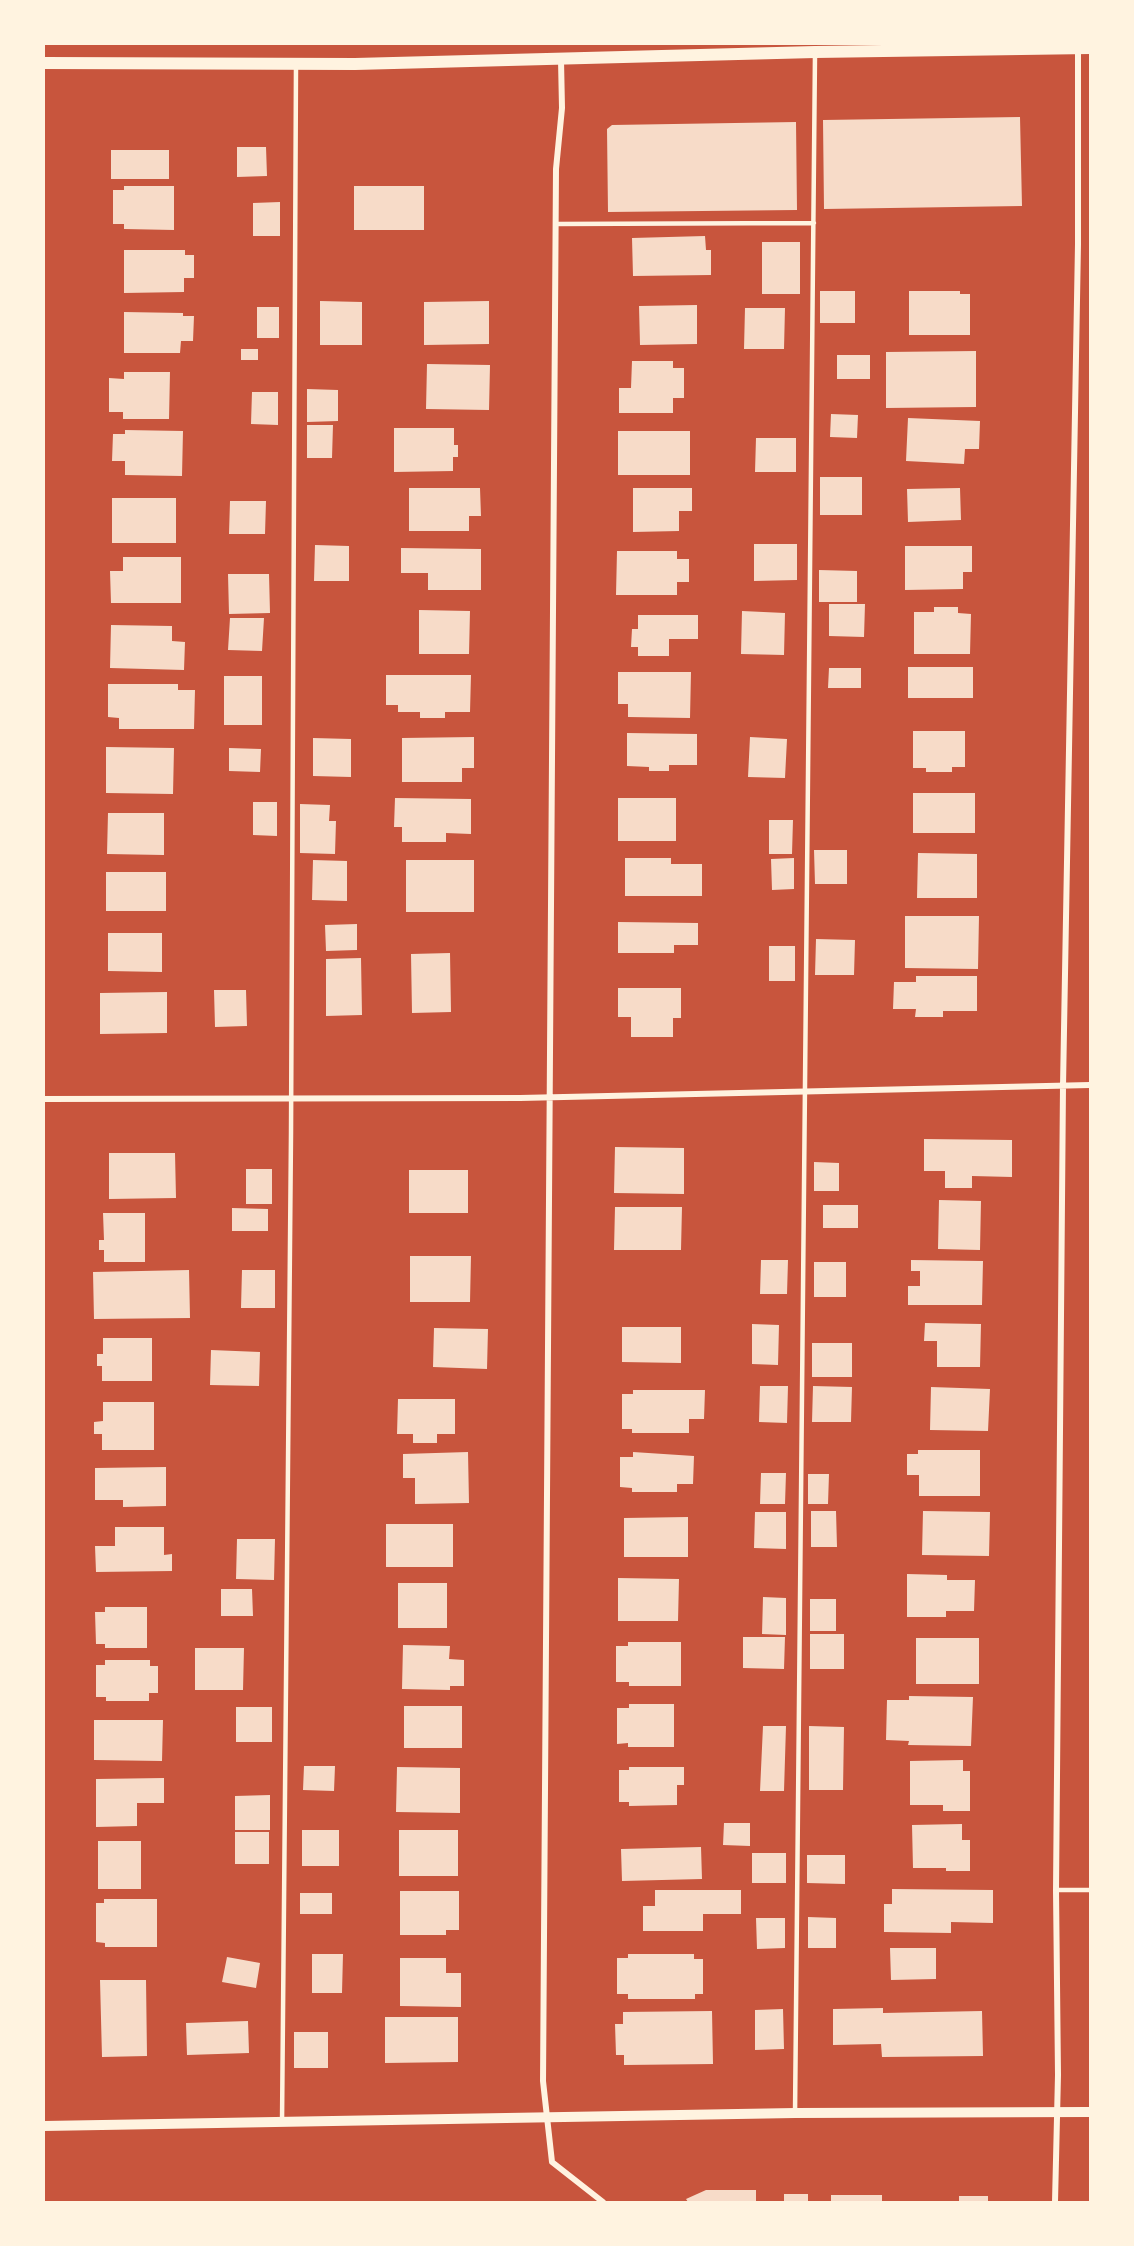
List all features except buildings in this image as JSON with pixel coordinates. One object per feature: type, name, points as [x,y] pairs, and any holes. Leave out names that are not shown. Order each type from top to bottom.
[{"type":"main road","points":[[44,63],[561,60],[1082,46]]},
{"type":"street","points":[[1054,2202],[1057,2112],[1056,1890],[1063,1086],[1082,46]]},
{"type":"street","points":[[561,60],[562,108],[556,169],[543,2064],[552,2162],[603,2202]]},
{"type":"street","points":[[44,1099],[290,1100],[803,1093],[1090,1085]]},
{"type":"street","points":[[44,2126],[795,2113],[1090,2112]]},
{"type":"lane","points":[[795,2113],[803,1093],[815,52]]},
{"type":"lane","points":[[282,2122],[296,63]]},
{"type":"lane","points":[[556,225],[813,223]]},
{"type":"lane","points":[[1056,1890],[1090,1890]]}]
